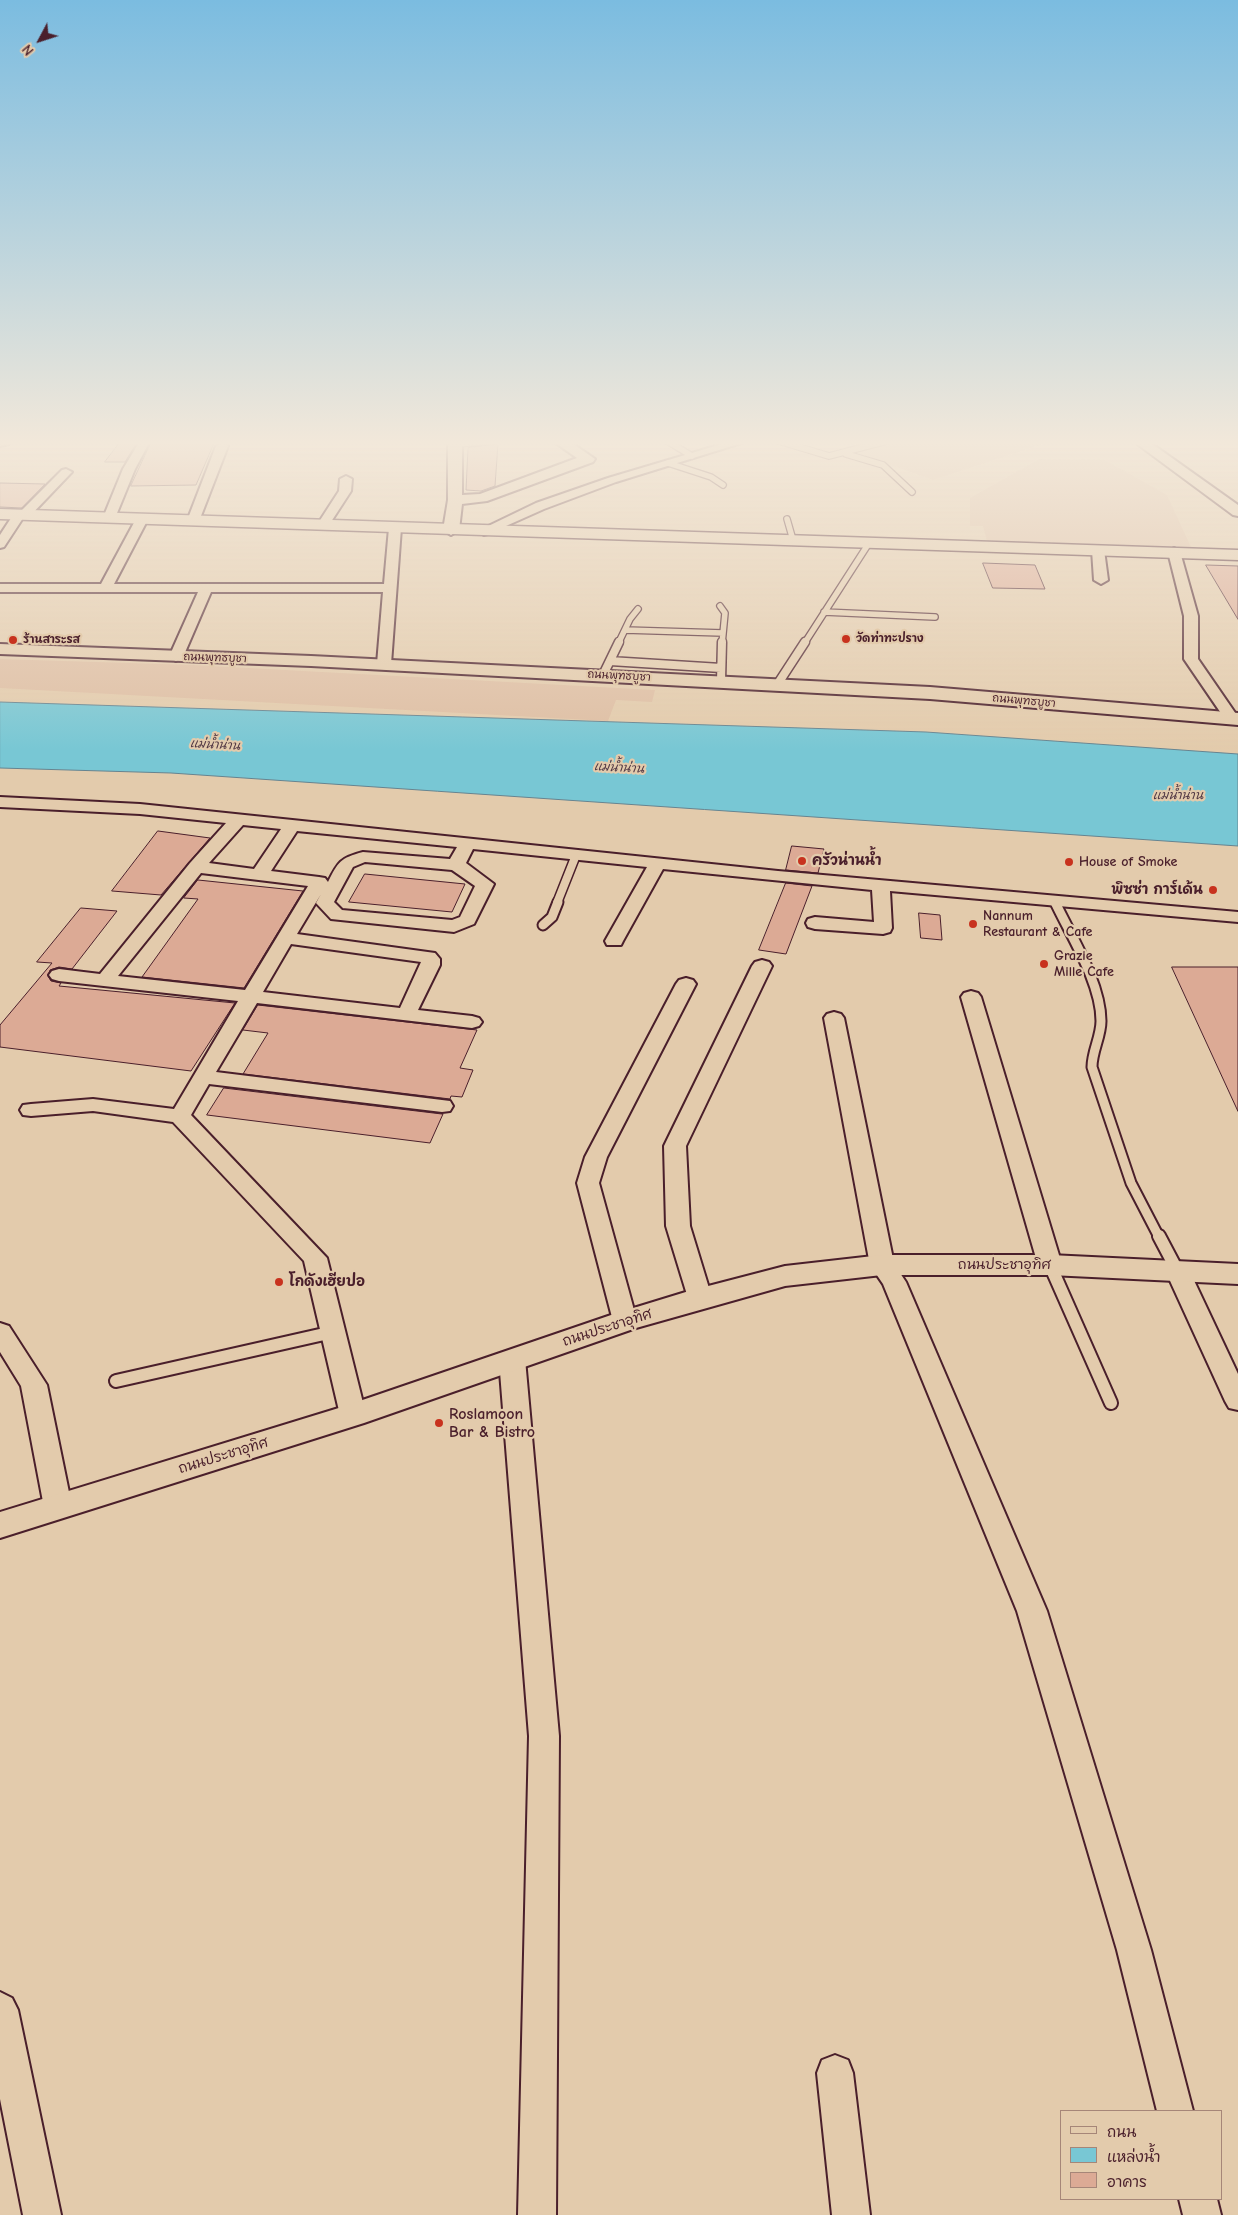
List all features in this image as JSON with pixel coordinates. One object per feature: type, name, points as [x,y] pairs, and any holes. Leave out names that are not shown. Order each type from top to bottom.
[{"type":"main road","points":[[914,544],[1238,554]]},
{"type":"street","points":[[105,588],[128,544]]},
{"type":"street","points":[[384,664],[393,544]]},
{"type":"street","points":[[1098,550],[1101,580]]},
{"type":"street","points":[[1174,552],[1191,616],[1191,659],[1235,719]]},
{"type":"street","points":[[0,588],[390,588]]},
{"type":"street","points":[[176,657],[206,588]]},
{"type":"street","name":"ถนนพุทธบูชา","points":[[0,649],[384,664],[606,668],[721,675],[777,685],[930,693],[1235,719]]},
{"type":"street","points":[[0,802],[140,809],[576,855],[1238,917]]},
{"type":"street","points":[[105,980],[196,867],[239,819]]},
{"type":"street","points":[[259,875],[292,825]]},
{"type":"street","points":[[456,865],[467,844]]},
{"type":"street","points":[[363,856],[456,865],[485,884],[468,920],[454,926],[337,915],[325,903],[346,864],[363,856]]},
{"type":"street","points":[[614,940],[658,863]]},
{"type":"street","points":[[180,1116],[319,882],[196,867]]},
{"type":"street","points":[[815,923],[883,928],[881,884]]},
{"type":"street","points":[[286,938],[428,957],[431,959],[430,965],[406,1014]]},
{"type":"street","points":[[700,1298],[678,1226],[675,1146],[762,966]]},
{"type":"street","points":[[59,975],[472,1022]]},
{"type":"street","points":[[625,1321],[588,1184],[596,1157],[686,984]]},
{"type":"street","points":[[971,997],[1050,1265]]},
{"type":"street","points":[[834,1018],[882,1265],[894,1282],[1032,1611],[1134,1950],[1175,2110]]},
{"type":"street","points":[[203,1077],[442,1106]]},
{"type":"street","points":[[31,1110],[93,1105],[180,1116],[315,1258],[353,1415]]},
{"type":"street","name":"ถนนประชาอุทิศ","points":[[0,1525],[353,1415],[625,1321],[700,1298],[785,1276],[882,1265],[1050,1265],[1238,1274]]},
{"type":"street","points":[[1178,1272],[1238,1401]]},
{"type":"street","points":[[0,1332],[34,1385],[58,1507]]},
{"type":"street","points":[[512,1359],[544,1736],[537,2215]]},
{"type":"street","points":[[0,2010],[42,2215]]},
{"type":"street","points":[[835,2073],[851,2215]]},
{"type":"street","points":[[1198,2200],[1202,2215]]},
{"type":"lane","points":[[777,685],[868,544]]},
{"type":"lane","points":[[720,606],[725,613],[721,675]]},
{"type":"lane","points":[[606,668],[638,609]]},
{"type":"lane","points":[[824,612],[935,617]]},
{"type":"lane","points":[[625,630],[723,633]]},
{"type":"lane","points":[[543,926],[552,917],[576,855]]},
{"type":"lane","points":[[1054,901],[1097,997],[1101,1020],[1091,1056],[1092,1067],[1131,1183],[1178,1272]]},
{"type":"lane","points":[[1050,1265],[1111,1403]]},
{"type":"lane","points":[[116,1381],[333,1332]]},
{"type":"shaded area","points":[[1101,544],[1190,544],[1191,547]]},
{"type":"shaded area","points":[[0,659],[193,665],[655,690],[652,702],[616,700],[608,721],[0,688]]},
{"type":"water","name":"แม่น้ำน่าน","points":[[0,702],[926,732],[1238,754],[1238,846],[171,773],[0,768]]},
{"type":"building","points":[[983,563],[1035,565],[1045,589],[993,588]]},
{"type":"building","points":[[1206,565],[1238,566],[1238,619]]},
{"type":"building","points":[[158,831],[210,838],[161,895],[112,891]]},
{"type":"building","points":[[792,846],[824,849],[818,873],[786,870]]},
{"type":"building","points":[[365,874],[465,884],[452,912],[349,902]]},
{"type":"building","points":[[198,880],[303,891],[244,988],[142,977],[198,899],[184,898]]},
{"type":"building","points":[[786,883],[812,886],[786,954],[759,950]]},
{"type":"building","points":[[81,908],[117,911],[72,969],[59,967],[50,970],[48,976],[51,981],[61,983],[59,986],[235,1003],[191,1071],[0,1047],[0,1025],[52,963],[37,962]]},
{"type":"building","points":[[919,913],[940,915],[942,940],[921,938]]},
{"type":"building","points":[[1172,967],[1238,967],[1238,1111]]},
{"type":"building","points":[[258,1005],[477,1030],[460,1068],[473,1070],[462,1097],[451,1096],[450,1099],[243,1074],[268,1033],[243,1030]]},
{"type":"building","points":[[224,1088],[443,1114],[430,1143],[207,1115]]},
{"type":"place","name":"วัดท่าทะปราง","points":[[846,639]]},
{"type":"place","name":"ร้านสาระรส","points":[[13,640]]},
{"type":"place","name":"ครัวน่านน้ำ","points":[[802,861]]},
{"type":"place","name":"House of Smoke","points":[[1069,862]]},
{"type":"place","name":"พิซซ่า การ์เด้น","points":[[1213,890]]},
{"type":"place","name":"Nannum Restaurant & Cafe","points":[[973,924]]},
{"type":"place","name":"Grazie Mille Cafe","points":[[1044,964]]},
{"type":"place","name":"โกดังเฮียปอ","points":[[279,1282]]},
{"type":"place","name":"Roslamoon Bar & Bistro","points":[[439,1423]]}]
